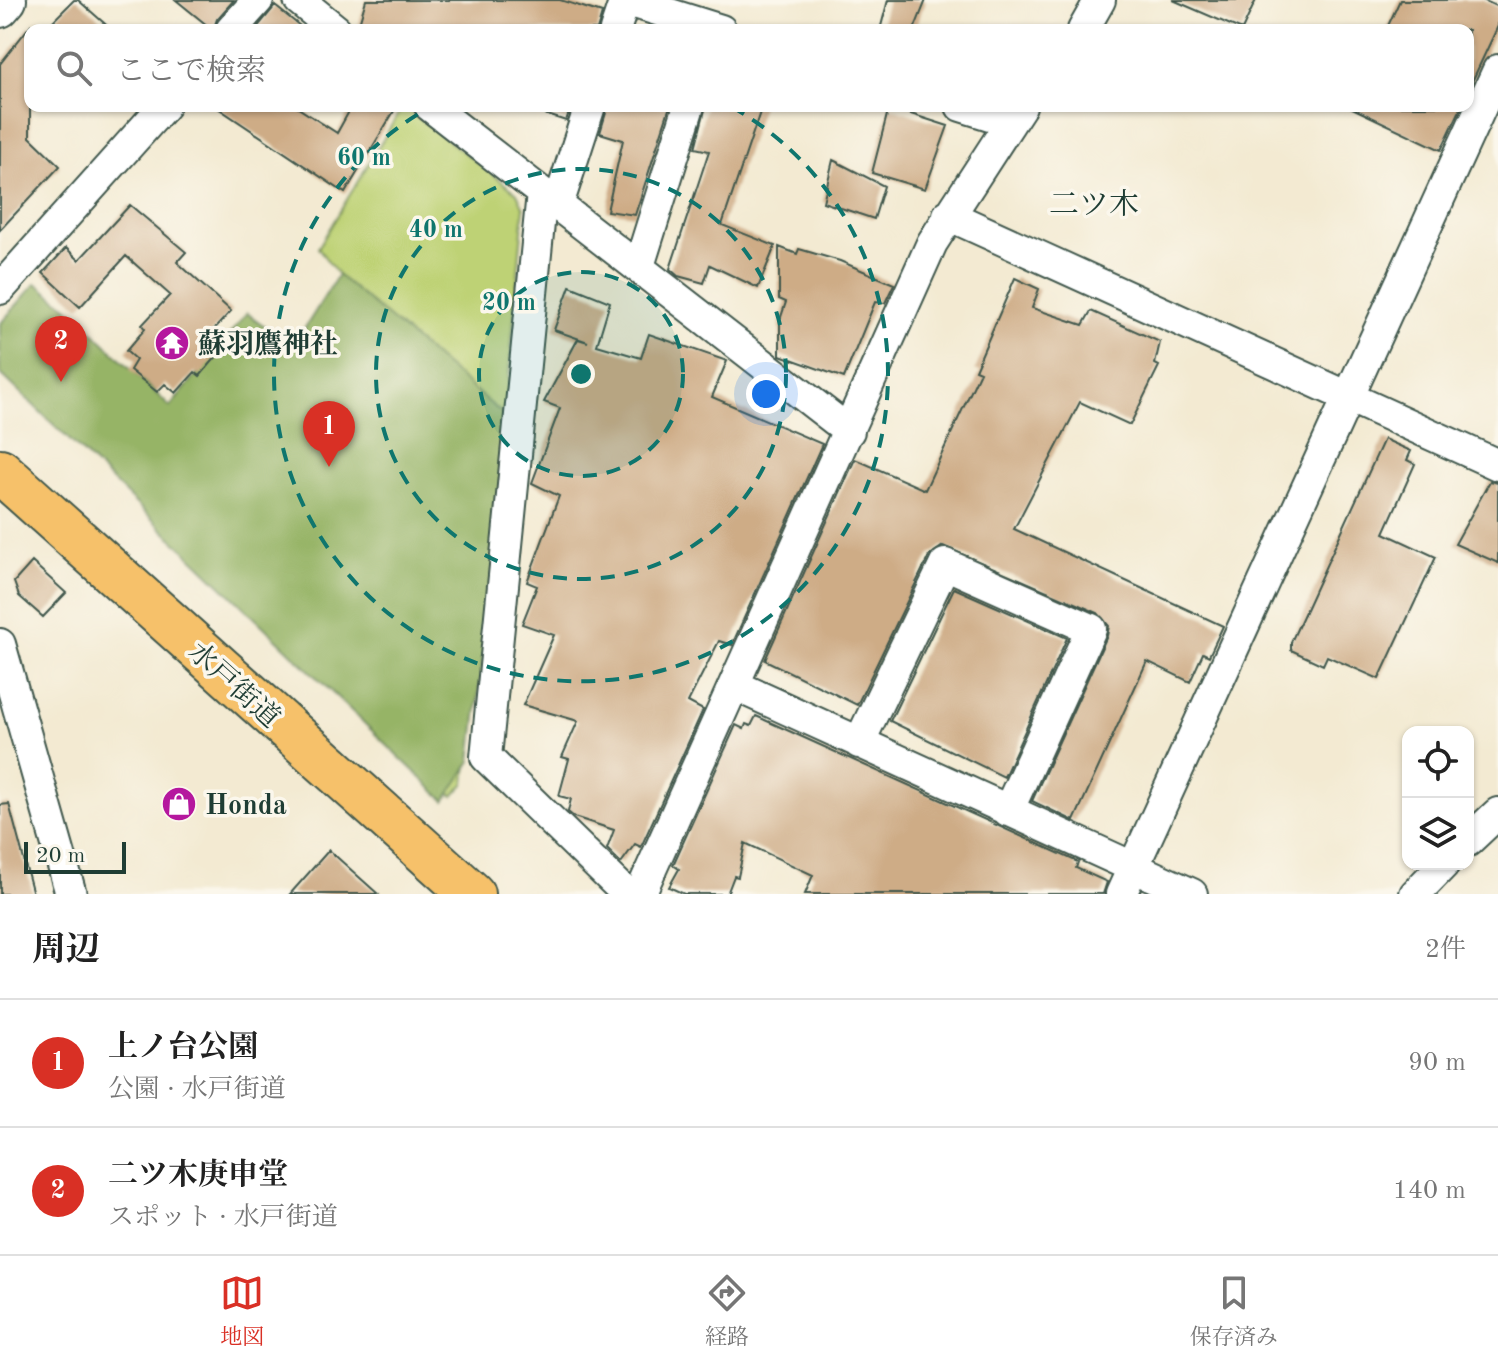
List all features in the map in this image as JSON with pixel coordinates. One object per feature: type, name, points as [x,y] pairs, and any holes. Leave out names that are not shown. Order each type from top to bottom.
[{"type":"highway","name":"水戸街道","points":[[0,471],[472,894]]},
{"type":"street","points":[[0,8],[7,0]]},
{"type":"street","points":[[236,24],[258,0]]},
{"type":"street","points":[[299,0],[336,19]]},
{"type":"street","points":[[617,24],[625,0],[700,24]]},
{"type":"street","points":[[1086,24],[1100,0]]},
{"type":"street","points":[[1127,881],[1498,70]]},
{"type":"street","points":[[0,289],[159,112]]},
{"type":"street","points":[[438,112],[849,431]]},
{"type":"street","points":[[587,112],[550,199],[486,757],[627,894]]},
{"type":"street","points":[[639,266],[687,112]]},
{"type":"street","points":[[640,894],[932,243],[1015,114]]},
{"type":"street","points":[[948,215],[1498,465]]},
{"type":"street","points":[[859,743],[945,564],[1091,629],[1008,811]]},
{"type":"street","points":[[0,647],[71,894]]},
{"type":"street","points":[[734,685],[1008,811],[1127,881],[1192,894]]},
{"type":"street","points":[[1474,835],[1498,813]]},
{"type":"street","points":[[1415,894],[1438,870]]},
{"type":"green space","points":[[399,112],[411,112],[517,193],[524,208],[502,451],[465,783],[453,796],[140,484],[314,320],[338,275],[318,248]]},
{"type":"green space","points":[[338,275],[510,420],[471,761],[445,801],[0,373],[0,324],[36,283],[72,311],[170,407],[247,313],[293,347]]},
{"type":"building","points":[[74,0],[78,0],[105,24],[50,24]]},
{"type":"building","points":[[176,0],[234,0],[215,24],[206,24]]},
{"type":"building","points":[[366,0],[560,0],[602,13],[599,24],[359,24]]},
{"type":"building","points":[[888,0],[926,0],[916,24],[882,24]]},
{"type":"building","points":[[1173,0],[1256,0],[1245,24],[1228,24]]},
{"type":"building","points":[[1400,0],[1483,0],[1498,7],[1498,26],[1474,77],[1474,24],[1389,24]]},
{"type":"building","points":[[275,6],[298,24],[260,24]]},
{"type":"building","points":[[24,34],[24,112],[30,112],[30,137],[60,166],[0,230],[0,64]]},
{"type":"building","points":[[224,112],[304,112],[337,133],[349,112],[393,112],[345,193]]},
{"type":"building","points":[[538,112],[569,112],[566,121]]},
{"type":"building","points":[[606,112],[668,112],[635,215],[607,211],[623,140],[600,133]]},
{"type":"building","points":[[704,112],[760,112],[722,225],[775,246],[758,288],[710,265],[704,283],[678,276],[670,269],[709,151],[695,148]]},
{"type":"building","points":[[888,112],[905,112],[948,126],[925,189],[872,173]]},
{"type":"building","points":[[1361,112],[1459,112],[1441,150]]},
{"type":"building","points":[[833,160],[884,186],[874,219],[823,202]]},
{"type":"building","points":[[130,205],[186,252],[177,262],[231,311],[206,338],[218,348],[215,352],[218,355],[200,376],[195,372],[176,393],[165,384],[157,392],[130,370],[136,360],[126,351],[145,329],[142,325],[170,295],[126,256],[80,307],[43,273],[66,248],[79,260]]},
{"type":"building","points":[[779,247],[797,254],[799,249],[840,261],[894,284],[885,303],[875,302],[844,378],[780,355],[780,320],[786,302],[779,299]]},
{"type":"building","points":[[1015,278],[1039,289],[1032,308],[1083,325],[1091,311],[1160,342],[1155,364],[1159,366],[1130,425],[1080,402],[1014,529],[1223,626],[1209,656],[1203,653],[1190,682],[1147,661],[1074,821],[1032,801],[1107,636],[1109,626],[1098,613],[943,546],[929,556],[857,705],[765,660],[855,459],[925,490],[980,372],[975,370]]},
{"type":"building","points":[[570,286],[610,302],[597,345],[641,358],[649,334],[727,361],[712,397],[822,444],[732,645],[719,641],[688,702],[703,710],[641,847],[635,844],[621,863],[607,849],[614,830],[574,817],[568,812],[571,799],[559,796],[569,759],[562,757],[578,721],[523,705],[554,635],[522,624],[537,586],[527,582],[559,496],[532,483],[560,408],[544,402],[578,339],[588,342],[554,330]]},
{"type":"building","points":[[1384,439],[1411,451],[1407,460],[1415,464],[1384,533],[1436,557],[1379,679],[1327,656],[1323,665],[1291,650],[1291,642]]},
{"type":"building","points":[[1490,481],[1498,483],[1498,563],[1455,544]]},
{"type":"building","points":[[32,562],[66,593],[43,617],[19,596],[14,582]]},
{"type":"building","points":[[954,588],[1067,638],[1004,777],[890,721]]},
{"type":"building","points":[[756,716],[1078,862],[1076,868],[1107,882],[1103,894],[805,894],[813,875],[745,843],[738,877],[734,876],[727,894],[684,894],[669,887],[679,869],[673,865],[736,725],[744,729],[746,724],[751,726]]},
{"type":"building","points":[[9,804],[33,894],[0,894],[0,805]]},
{"type":"building","points":[[329,850],[378,894],[290,894]]},
{"type":"place","name":"蘇羽鷹神社","points":[[172,343]]},
{"type":"place","name":"二ツ木庚申堂","points":[[61,382]]},
{"type":"place","name":"上ノ台公園","points":[[329,467]]},
{"type":"place","name":"Honda","points":[[179,804]]},
{"type":"district","name":"二ツ木","points":[[1094,204]]}]
